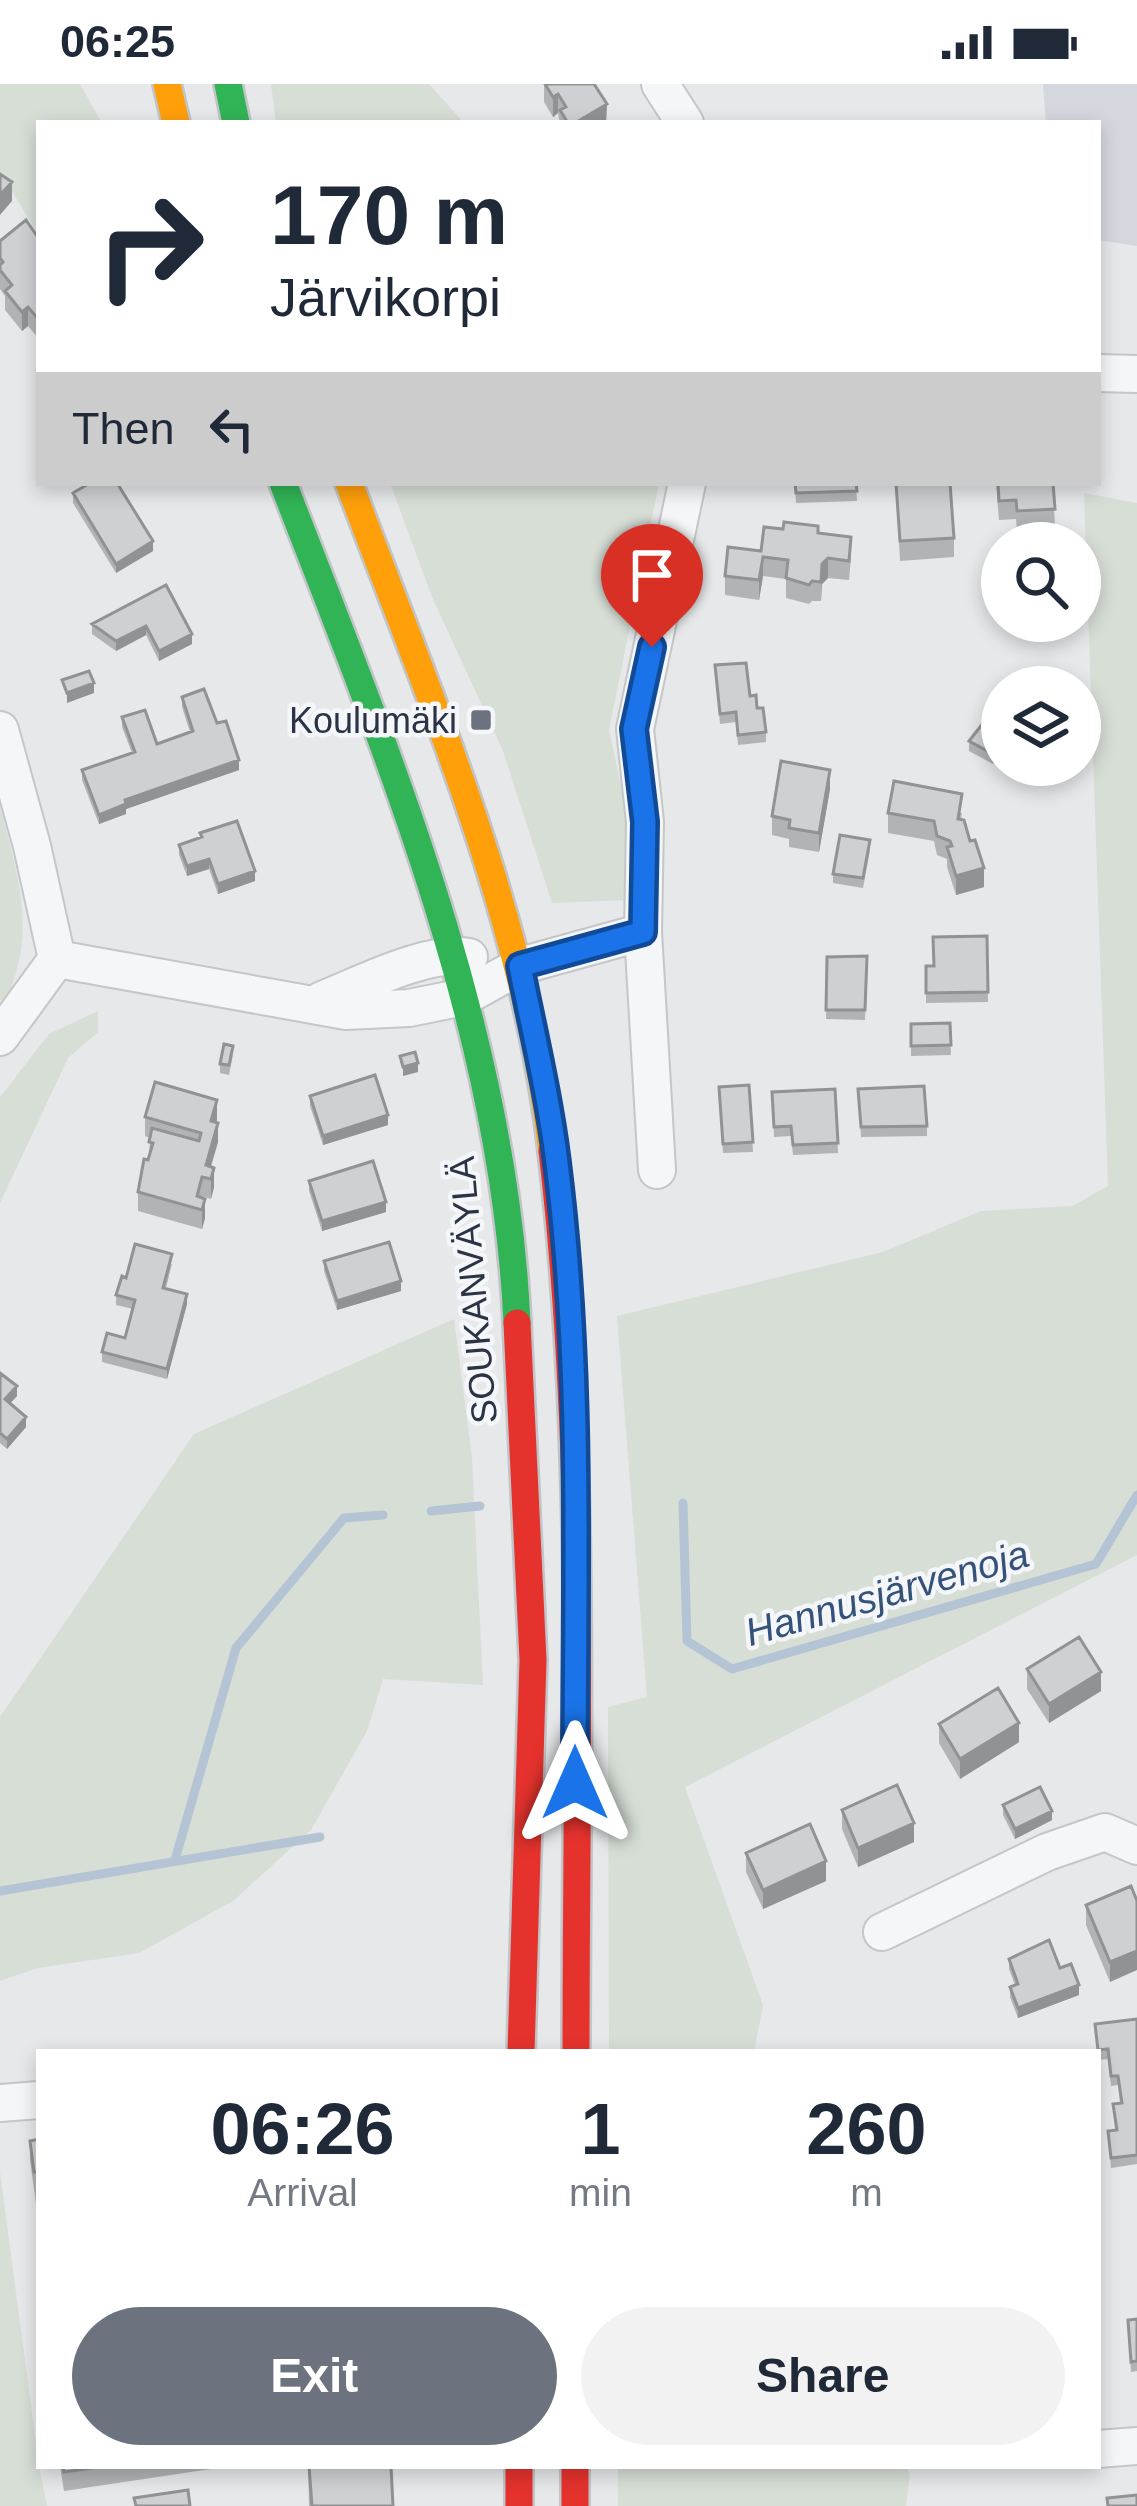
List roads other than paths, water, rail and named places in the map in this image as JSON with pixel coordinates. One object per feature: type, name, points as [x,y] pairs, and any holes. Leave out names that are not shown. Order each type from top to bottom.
[{"type":"main road","points":[[167,84],[175,120]]},
{"type":"main road","points":[[228,84],[235,120]]},
{"type":"main road","name":"SOUKANVÄYLÄ","points":[[285,486],[350,656],[453,955],[499,1158],[515,1276],[532,1660],[521,2049]]},
{"type":"main road","points":[[350,486],[445,737],[520,966],[557,1161],[568,1294],[576,1545],[576,2049]]},
{"type":"main road","points":[[519,2469],[519,2506]]},
{"type":"main road","points":[[574,2469],[574,2506]]},
{"type":"street","points":[[659,84],[684,120]]},
{"type":"street","points":[[1101,373],[1137,374]]},
{"type":"street","points":[[657,1170],[643,932],[645,822],[634,729],[686,486]]},
{"type":"street","points":[[0,730],[57,959],[0,1037]]},
{"type":"street","points":[[57,959],[346,1011],[409,1008],[464,997],[520,966],[643,932]]},
{"type":"street","points":[[314,1004],[397,970],[453,955],[520,966]]},
{"type":"street","points":[[882,1933],[1047,1852],[1105,1832],[1137,1846]]},
{"type":"street","points":[[0,2103],[36,2100]]},
{"type":"street","points":[[1101,2449],[1137,2446]]},
{"type":"waterway","name":"Hannusjärvenoja","points":[[683,1503],[687,1641],[732,1669],[1096,1564],[1137,1495]]},
{"type":"waterway","name":"Hannusjärvenoja","points":[[431,1511],[480,1506]]},
{"type":"waterway","name":"Hannusjärvenoja","points":[[175,1860],[236,1648],[344,1518],[383,1515]]},
{"type":"waterway","name":"Hannusjärvenoja","points":[[0,1891],[320,1837]]},
{"type":"place","name":"Koulumäki","points":[[481,720]]}]
